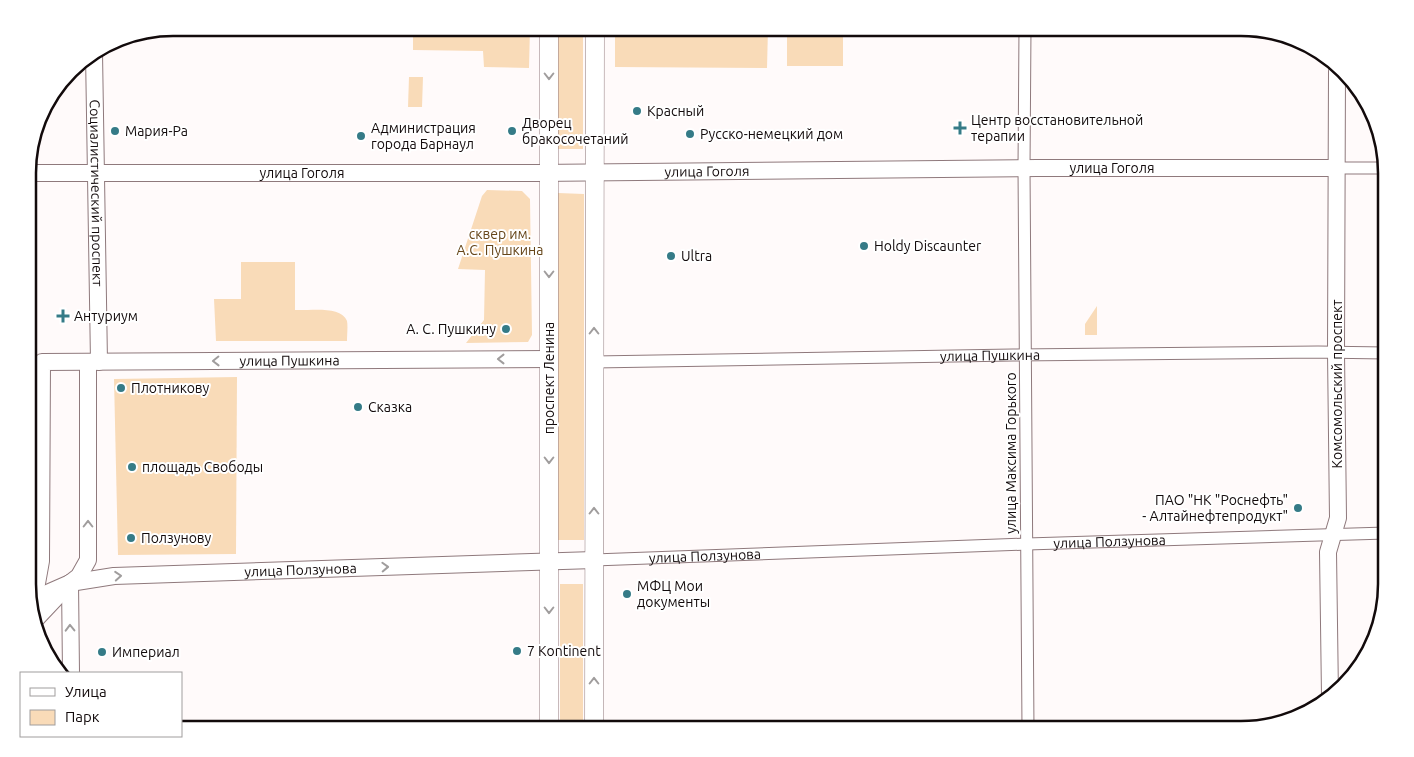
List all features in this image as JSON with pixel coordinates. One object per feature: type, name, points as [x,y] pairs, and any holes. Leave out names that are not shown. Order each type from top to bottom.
[{"type":"main road","name":"проспект Ленина","points":[[549,36],[549,721]]},
{"type":"main road","points":[[594,721],[595,36]]},
{"type":"street","name":"улица Максима Горького","points":[[1025,36],[1024,168],[1028,720]]},
{"type":"street","name":"Социалистический проспект","points":[[40,615],[79,576],[88,560],[96,173],[94,61]]},
{"type":"street","name":"Комсомольский проспект","points":[[1330,688],[1328,552],[1338,518],[1336,353],[1338,77]]},
{"type":"street","name":"улица Гоголя","points":[[37,173],[549,173],[1024,168],[1378,168]]},
{"type":"street","name":"улица Пушкина","points":[[594,362],[1026,355],[1378,353]]},
{"type":"street","name":"улица Пушкина","points":[[37,362],[549,359]]},
{"type":"street","points":[[36,409],[41,561],[36,580]]},
{"type":"street","name":"улица Ползунова","points":[[37,599],[70,583],[114,576],[1378,533]]},
{"type":"street","points":[[41,561],[54,578],[70,583],[71,672]]},
{"type":"green space","points":[[413,36],[530,36],[529,68],[484,67],[483,51],[413,50]]},
{"type":"green space","points":[[558,36],[583,36],[583,149],[558,149]]},
{"type":"green space","points":[[615,36],[768,36],[767,68],[615,67]]},
{"type":"green space","points":[[787,36],[843,36],[843,66],[787,66]]},
{"type":"green space","points":[[409,77],[423,77],[422,107],[408,107]]},
{"type":"green space","name":"сквер им. А.С. Пушкина","points":[[487,190],[522,191],[530,199],[532,335],[528,342],[466,343],[484,320],[485,270],[458,269],[482,196]]},
{"type":"green space","points":[[558,193],[584,194],[584,540],[557,540]]},
{"type":"green space","points":[[241,262],[295,262],[295,310],[324,310],[344,316],[347,321],[347,341],[216,341],[214,299],[241,299]]},
{"type":"green space","points":[[1097,306],[1097,335],[1085,335],[1085,324]]},
{"type":"green space","points":[[237,377],[236,554],[118,555],[114,379]]},
{"type":"green space","points":[[560,584],[583,584],[583,721],[560,721]]},
{"type":"place","name":"Красный","points":[[637,111]]},
{"type":"place","name":"Центр восстановительной терапии","points":[[960,128]]},
{"type":"place","name":"Мария-Ра","points":[[115,131]]},
{"type":"place","name":"Дворец бракосочетаний","points":[[512,131]]},
{"type":"place","name":"Русско-немецкий дом","points":[[690,134]]},
{"type":"place","name":"Администрация города Барнаул","points":[[361,136]]},
{"type":"place","name":"Holdy Discaunter","points":[[864,246]]},
{"type":"place","name":"Ultra","points":[[671,256]]},
{"type":"place","name":"Антуриум","points":[[63,316]]},
{"type":"place","name":"А. С. Пушкину","points":[[506,329]]},
{"type":"place","name":"Плотникову","points":[[121,388]]},
{"type":"place","name":"Сказка","points":[[358,407]]},
{"type":"place","name":"площадь Свободы","points":[[132,467]]},
{"type":"place","name":"ПАО \"НК \"Роснефть\" - Алтайнефтепродукт\"","points":[[1298,508]]},
{"type":"place","name":"Ползунову","points":[[131,538]]},
{"type":"place","name":"МФЦ Мои документы","points":[[627,594]]},
{"type":"place","name":"7 Kontinent","points":[[517,651]]},
{"type":"place","name":"Империал","points":[[102,652]]}]
